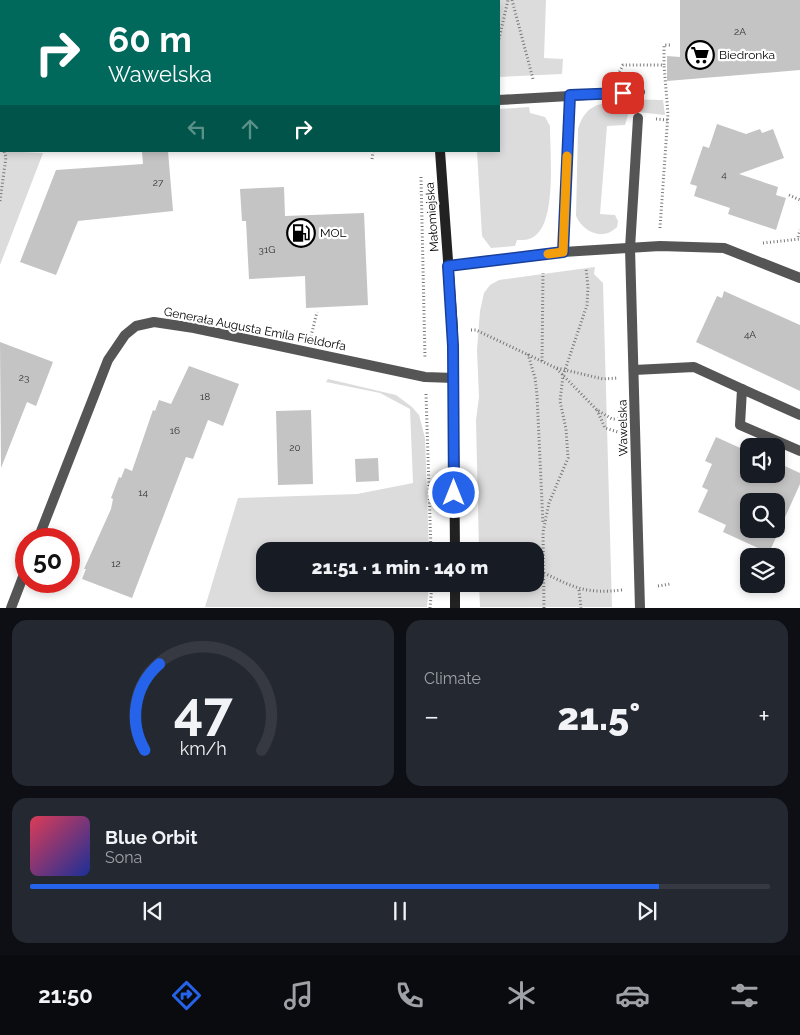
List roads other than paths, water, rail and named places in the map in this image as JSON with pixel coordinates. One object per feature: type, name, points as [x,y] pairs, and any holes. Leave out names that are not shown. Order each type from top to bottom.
[{"type":"main road","name":"Małomiejska","points":[[440,152],[454,378],[455,542]]},
{"type":"main road","points":[[455,592],[455,608]]},
{"type":"street","points":[[500,100],[640,92]]},
{"type":"street","points":[[563,252],[570,95]]},
{"type":"street","name":"Wawelska","points":[[638,118],[630,248],[640,608]]},
{"type":"street","points":[[448,266],[563,252],[660,246],[724,248],[746,255],[800,278]]},
{"type":"street","name":"Generała Augusta Emila Fieldorfa","points":[[42,528],[108,360],[125,335],[136,326],[154,322],[194,328],[425,377],[454,378]]},
{"type":"street","points":[[634,373],[694,367],[800,415]]},
{"type":"street","points":[[742,390],[740,425],[800,451]]},
{"type":"street","points":[[11,608],[17,593]]},
{"type":"place","name":"Biedronka","points":[[700,55]]},
{"type":"place","name":"MOL","points":[[301,233]]}]
